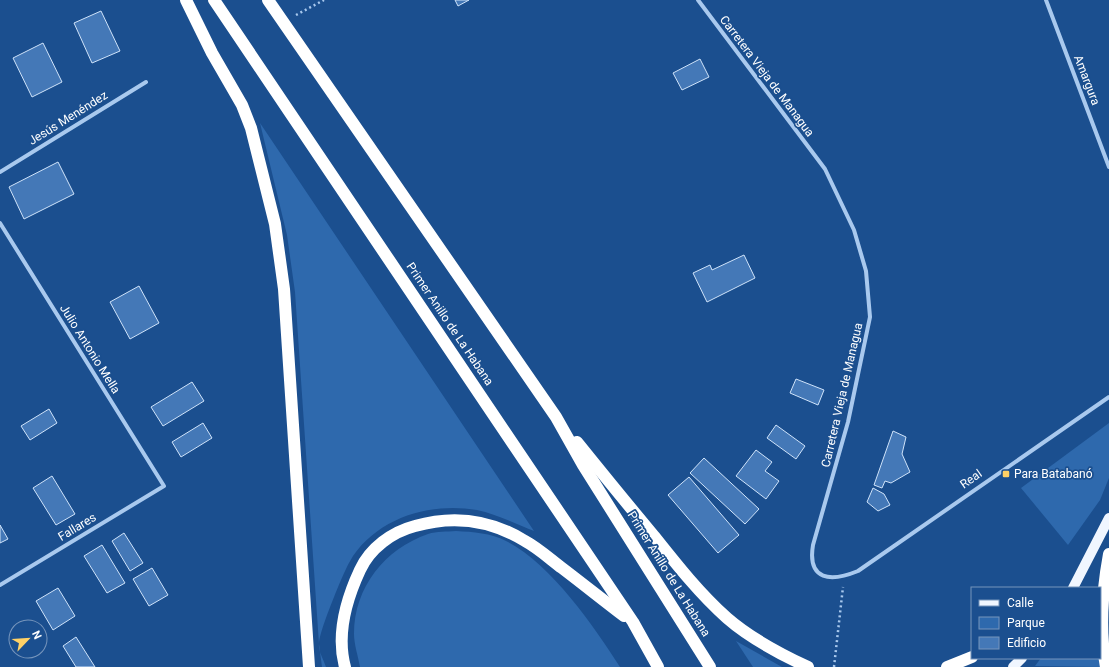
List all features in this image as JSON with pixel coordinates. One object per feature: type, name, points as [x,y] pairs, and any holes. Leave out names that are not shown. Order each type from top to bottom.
[{"type":"highway","points":[[186,0],[212,53],[242,105],[251,128],[276,224],[284,297],[309,667]]},
{"type":"highway","name":"Primer Anillo de La Habana","points":[[214,0],[633,622],[658,667]]},
{"type":"highway","name":"Primer Anillo de La Habana","points":[[268,0],[556,417],[583,465],[710,667]]},
{"type":"highway","points":[[556,417],[671,558],[723,613],[756,639],[808,667]]},
{"type":"highway","points":[[345,667],[342,651],[342,629],[345,611],[353,586],[363,563],[377,547],[392,535],[431,521],[455,519],[477,522],[501,529],[526,541],[633,622]]},
{"type":"highway","points":[[1106,667],[1102,636],[1102,612],[1103,584],[1109,554]]},
{"type":"highway","points":[[947,667],[971,657]]},
{"type":"main road","points":[[1074,587],[1109,518]]},
{"type":"main road","points":[[1014,667],[1021,659]]},
{"type":"street","name":"Carretera Vieja de Managua","points":[[698,0],[825,169],[854,230],[866,271],[870,317],[848,422],[813,545],[811,558],[816,569],[823,576],[834,579],[844,577]]},
{"type":"street","name":"Amargura","points":[[1046,0],[1109,167]]},
{"type":"street","name":"Jesús Menéndez","points":[[0,172],[146,82]]},
{"type":"street","name":"Julio Antonio Mella","points":[[0,223],[164,486]]},
{"type":"street","name":"Real","points":[[844,577],[858,572],[1109,397]]},
{"type":"street","name":"Fallares","points":[[0,585],[164,486]]},
{"type":"path","points":[[283,22],[324,0]]},
{"type":"path","points":[[834,667],[844,577]]},
{"type":"green space","points":[[260,123],[534,531],[491,514],[477,510],[460,508],[442,508],[425,511],[408,515],[392,522],[377,531],[364,542],[350,560],[329,610],[319,644],[295,292],[287,235]]},
{"type":"green space","points":[[1109,423],[1109,478],[1100,500],[1068,545],[1021,488]]},
{"type":"green space","points":[[456,531],[482,533],[500,538],[522,551],[539,564],[570,597],[620,667],[360,667],[354,638],[355,617],[366,586],[375,572],[398,549],[412,541],[431,533]]},
{"type":"green space","points":[[736,641],[782,667],[753,667]]},
{"type":"green space","points":[[320,652],[325,664],[326,667],[322,667]]},
{"type":"green space","points":[[1040,659],[1099,659],[1101,667],[1035,666]]},
{"type":"building","points":[[455,0],[469,0],[458,6]]},
{"type":"building","points":[[101,11],[120,51],[92,63],[74,23]]},
{"type":"building","points":[[43,43],[62,82],[32,97],[13,58]]},
{"type":"building","points":[[700,59],[709,77],[682,90],[673,73]]},
{"type":"building","points":[[58,162],[74,194],[24,219],[9,187]]},
{"type":"building","points":[[744,255],[755,278],[707,302],[693,273],[710,265],[712,270]]},
{"type":"building","points":[[139,286],[159,323],[130,339],[110,302]]},
{"type":"building","points":[[796,379],[824,390],[818,405],[790,393]]},
{"type":"building","points":[[192,382],[204,401],[163,426],[151,407]]},
{"type":"building","points":[[49,409],[57,423],[30,440],[21,426]]},
{"type":"building","points":[[203,423],[212,438],[181,457],[172,442]]},
{"type":"building","points":[[776,425],[805,446],[796,459],[767,438]]},
{"type":"building","points":[[893,431],[906,437],[902,454],[910,472],[891,483],[885,481],[882,488],[874,485]]},
{"type":"building","points":[[756,450],[772,462],[765,471],[779,481],[766,499],[736,476]]},
{"type":"building","points":[[704,458],[759,509],[745,524],[690,473]]},
{"type":"building","points":[[52,476],[75,514],[56,525],[33,488]]},
{"type":"building","points":[[689,477],[739,535],[718,553],[668,495]]},
{"type":"building","points":[[873,488],[884,494],[890,505],[878,511],[867,502]]},
{"type":"building","points":[[0,525],[8,539],[0,543]]},
{"type":"building","points":[[124,533],[143,563],[130,571],[112,541]]},
{"type":"building","points":[[102,545],[125,583],[107,593],[84,556]]},
{"type":"building","points":[[152,568],[168,595],[149,606],[133,579]]},
{"type":"building","points":[[58,588],[75,616],[53,630],[48,619],[47,619],[36,601]]},
{"type":"building","points":[[76,637],[95,667],[76,667],[63,646]]},
{"type":"place","name":"Para Batabanó","points":[[1006,474]]}]
